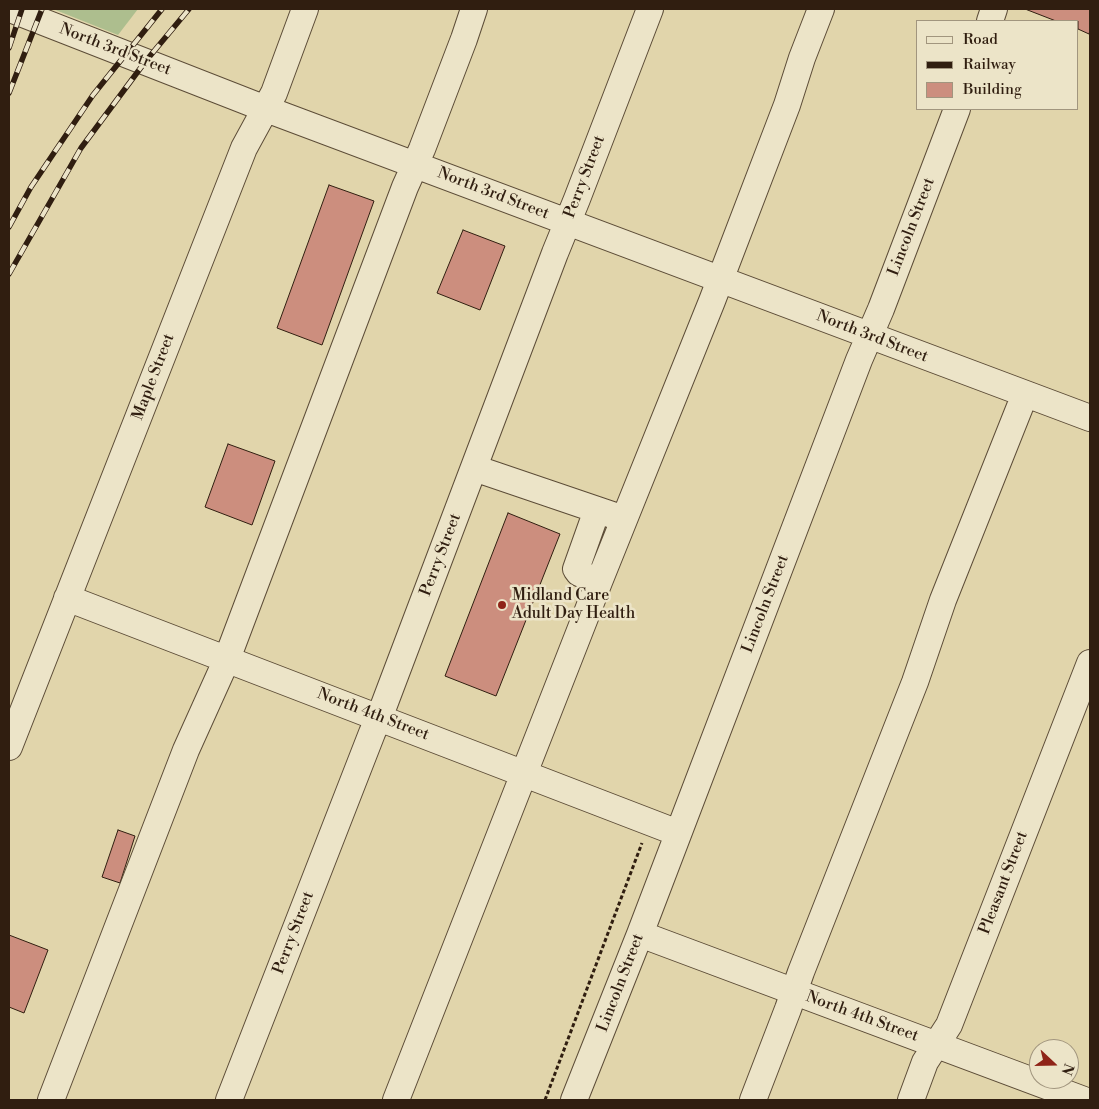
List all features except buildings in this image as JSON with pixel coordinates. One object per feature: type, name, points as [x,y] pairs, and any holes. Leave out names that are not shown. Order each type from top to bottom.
[{"type":"street","name":"North 3rd Street","points":[[10,9],[266,109],[1090,418]]},
{"type":"street","name":"Maple Street","points":[[9,747],[244,148],[274,93],[305,9]]},
{"type":"street","points":[[51,1100],[186,750],[227,659],[474,9]]},
{"type":"street","name":"Perry Street","points":[[229,1100],[379,717],[650,9]]},
{"type":"street","points":[[396,1100],[599,582],[720,280],[787,105],[802,58],[821,9]]},
{"type":"street","name":"Lincoln Street","points":[[574,1100],[640,934],[956,110]]},
{"type":"street","points":[[753,1100],[793,992],[916,682],[943,600],[1025,394]]},
{"type":"street","points":[[474,468],[624,519]]},
{"type":"street","points":[[597,510],[576,569],[579,573],[599,582]]},
{"type":"street","name":"North 4th Street","points":[[67,598],[678,833]]},
{"type":"street","name":"Pleasant Street","points":[[911,1100],[926,1062],[949,1025],[1090,663]]},
{"type":"street","name":"North 4th Street","points":[[640,934],[1084,1100]]},
{"type":"path","points":[[545,1100],[650,822]]},
{"type":"green space","points":[[53,9],[138,9],[118,35]]},
{"type":"railway","points":[[9,48],[22,9]]},
{"type":"railway","points":[[9,93],[42,9]]},
{"type":"railway","points":[[9,227],[31,187],[93,95],[162,9]]},
{"type":"railway","points":[[9,274],[81,148],[145,62],[189,9]]},
{"type":"place","name":"Midland Care Adult Day Health","points":[[502,605]]}]
